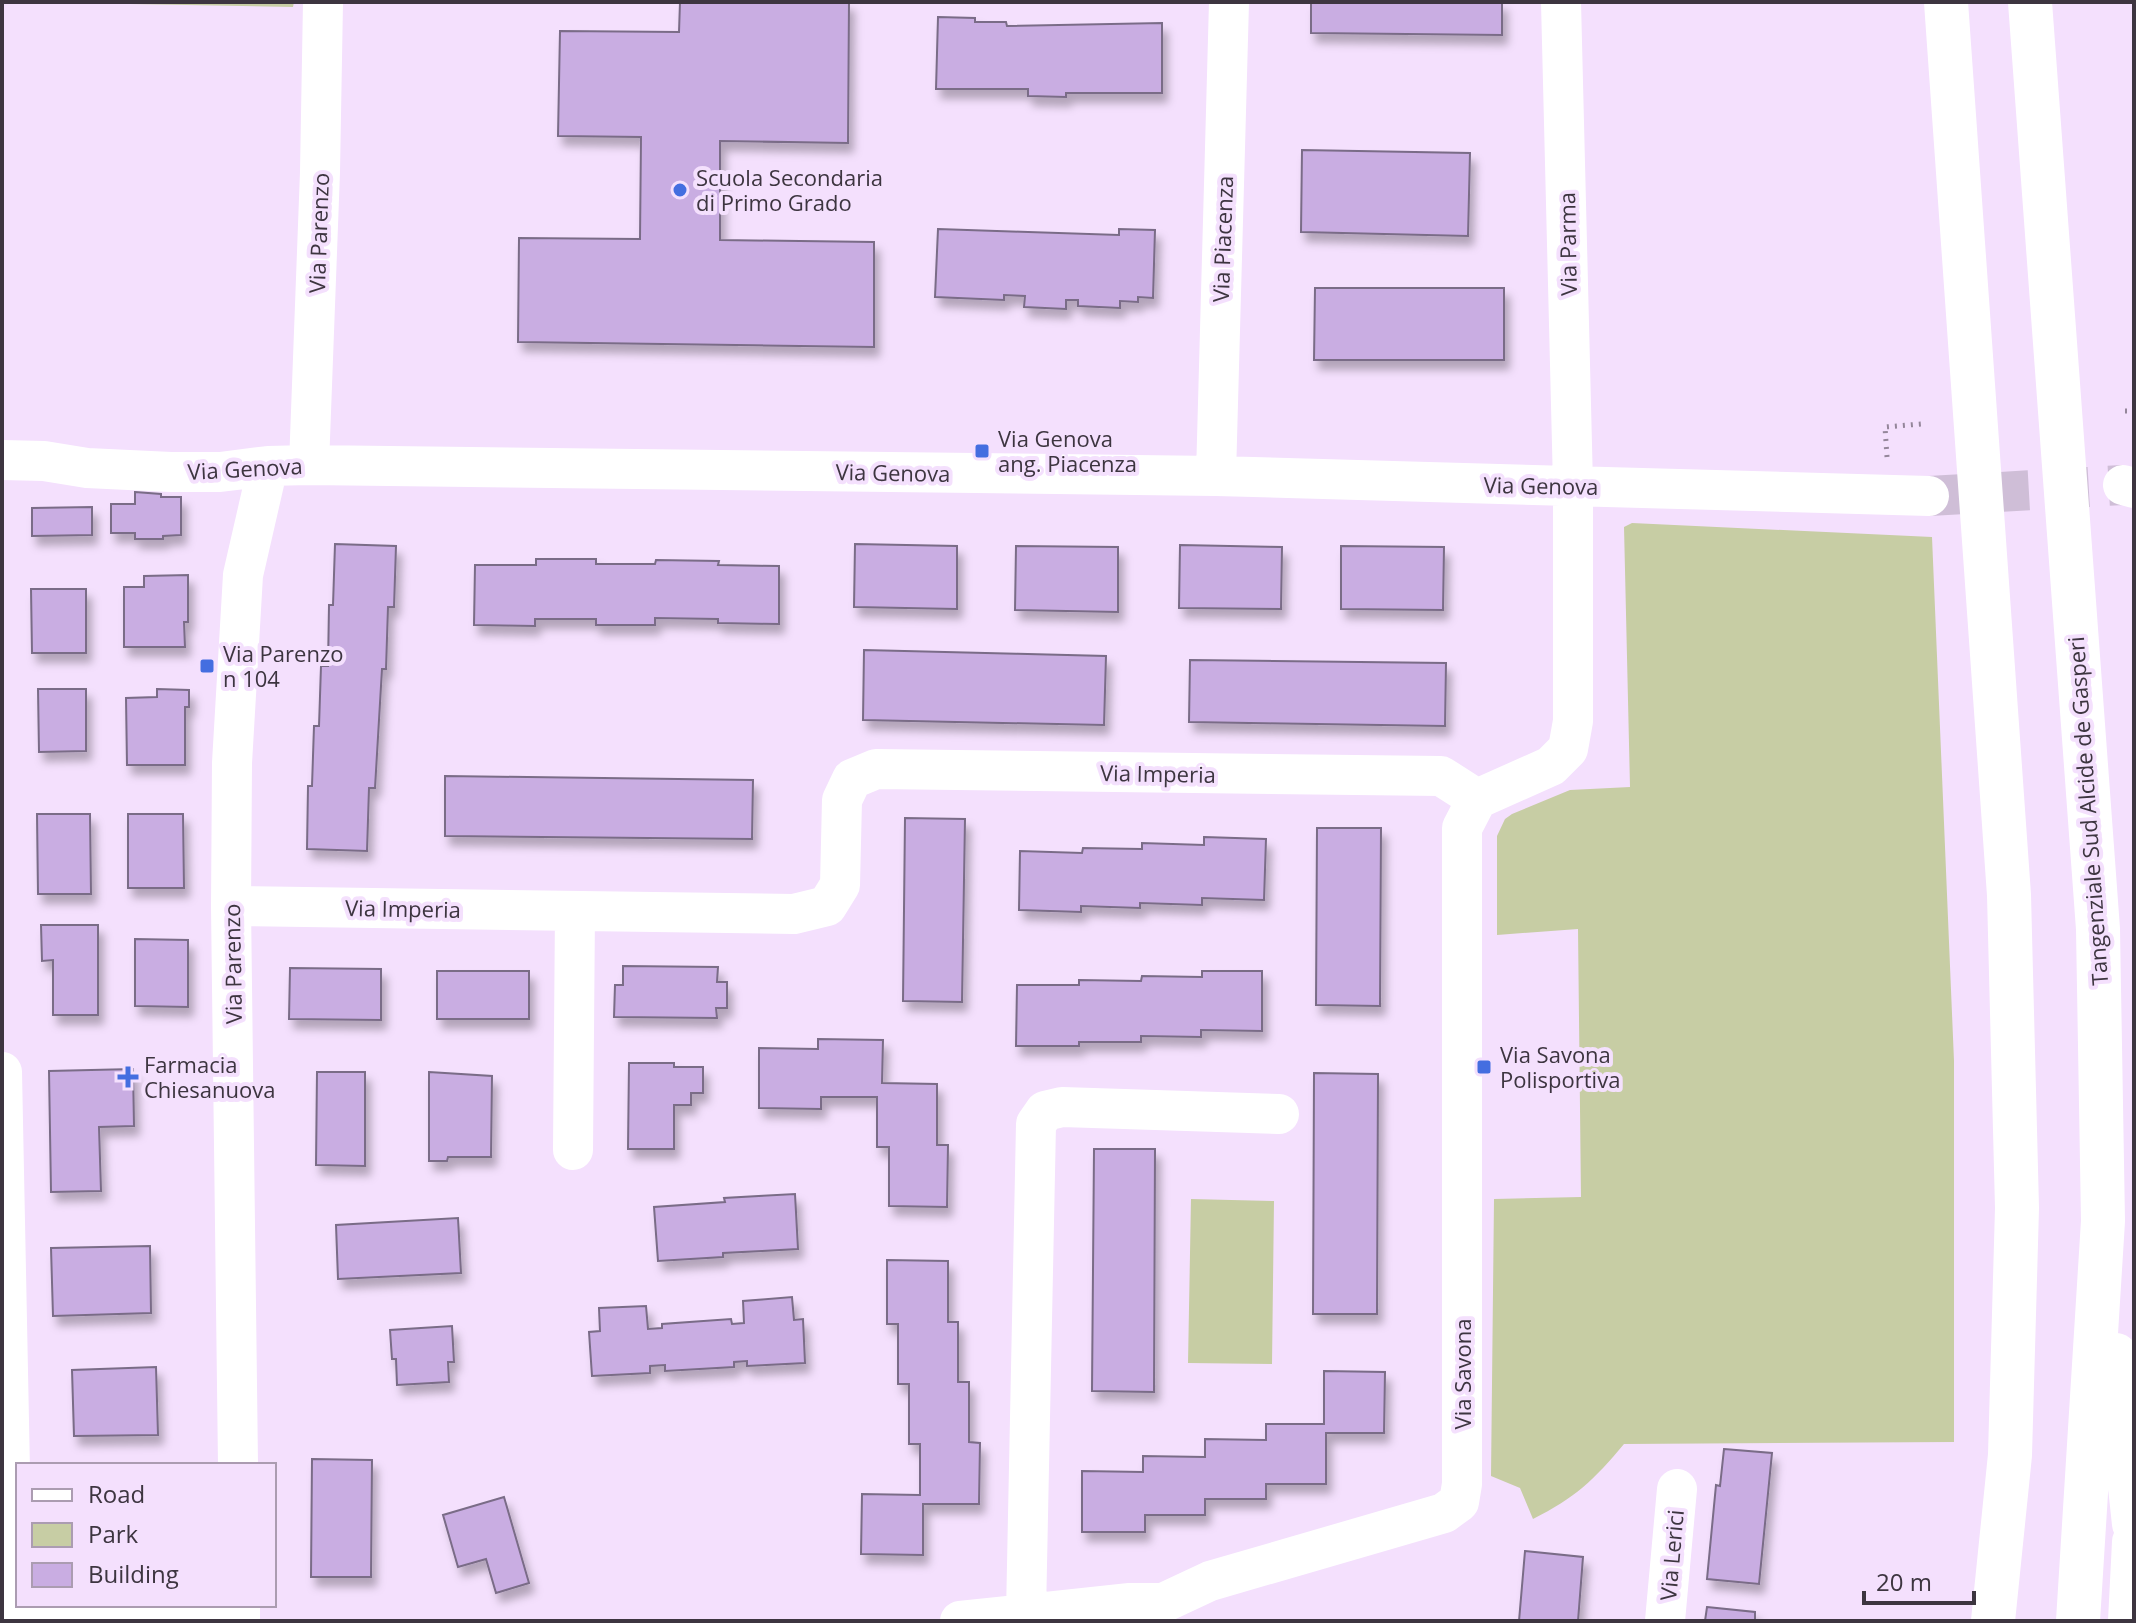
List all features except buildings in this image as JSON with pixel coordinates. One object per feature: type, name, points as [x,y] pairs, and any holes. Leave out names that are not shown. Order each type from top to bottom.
[{"type":"highway","points":[[1946,2],[2009,895],[2017,1208],[2010,1455],[1993,1621]]},
{"type":"highway","name":"Tangenziale Sud Alcide de Gasperi","points":[[2030,2],[2098,929],[2103,1221],[2078,1621]]},
{"type":"highway","points":[[2103,1221],[2134,1524]]},
{"type":"highway","points":[[2130,1621],[2134,1542]]},
{"type":"street","name":"Via Parenzo","points":[[309,465],[323,2]]},
{"type":"street","name":"Via Piacenza","points":[[1216,476],[1229,2]]},
{"type":"street","name":"Via Parma","points":[[1561,2],[1573,485]]},
{"type":"street","name":"Via Genova","points":[[2,460],[171,472],[220,472],[309,465],[1216,476],[1929,496]]},
{"type":"street","name":"Via Parenzo","points":[[238,1463],[232,763],[243,575],[268,466]]},
{"type":"street","points":[[1477,799],[1551,766],[1568,749],[1573,721],[1573,485]]},
{"type":"street","name":"Via Imperia","points":[[231,906],[794,914],[827,906],[840,885],[842,800],[852,779],[876,769],[1441,776],[1477,799]]},
{"type":"street","name":"Via Savona","points":[[960,1621],[1130,1603],[1162,1612],[1210,1581],[1444,1513],[1459,1502],[1462,1484],[1462,828],[1477,799]]},
{"type":"street","points":[[573,1150],[575,911]]},
{"type":"street","points":[[2,1072],[13,1621]]},
{"type":"street","points":[[1026,1614],[1036,1124],[1045,1111],[1062,1107],[1279,1114]]},
{"type":"street","name":"Via Lerici","points":[[1665,1621],[1677,1489]]},
{"type":"street","points":[[2,1620],[206,1621]]},
{"type":"path","points":[[2125,411],[2134,411]]},
{"type":"path","points":[[1887,458],[1885,427],[1921,424]]},
{"type":"green space","points":[[18,2],[294,2],[293,7]]},
{"type":"green space","points":[[1632,523],[1932,537],[1954,1061],[1954,1442],[1624,1444],[1583,1487],[1533,1519],[1520,1488],[1491,1476],[1494,1199],[1581,1197],[1578,929],[1497,935],[1497,836],[1505,819],[1512,814],[1570,790],[1630,787],[1624,527]]},
{"type":"green space","points":[[1191,1199],[1274,1201],[1272,1364],[1188,1363]]},
{"type":"tunnel","points":[[1929,496],[2123,485]]},
{"type":"place","name":"Scuola Secondaria di Primo Grado","points":[[680,190]]},
{"type":"place","name":"Via Genova ang. Piacenza","points":[[982,451]]},
{"type":"place","name":"Via Parenzo n 104","points":[[207,666]]},
{"type":"place","name":"Via Savona Polisportiva","points":[[1484,1067]]},
{"type":"place","name":"Farmacia Chiesanuova","points":[[128,1077]]}]
